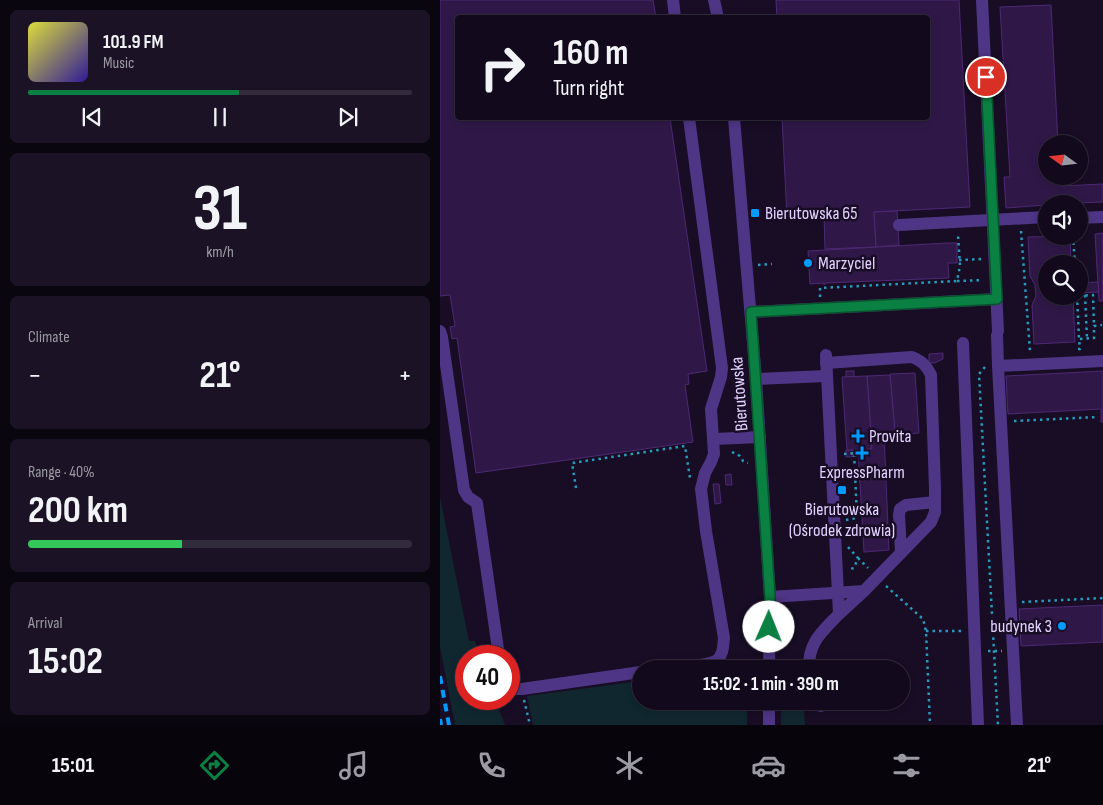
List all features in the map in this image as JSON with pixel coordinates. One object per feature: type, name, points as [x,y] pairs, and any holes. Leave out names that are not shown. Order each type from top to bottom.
[{"type":"street","points":[[673,0],[675,15]]},
{"type":"street","points":[[714,0],[717,15]]},
{"type":"street","points":[[982,0],[997,299],[998,366],[1017,725]]},
{"type":"street","points":[[689,120],[722,368],[721,378],[711,409],[714,439],[713,459],[703,478],[702,489],[706,531],[724,638],[723,649],[716,660]]},
{"type":"street","name":"Bierutowska","points":[[734,120],[760,437],[770,597],[769,660]]},
{"type":"street","points":[[1088,218],[1103,217]]},
{"type":"street","points":[[899,225],[1038,218]]},
{"type":"street","points":[[751,312],[997,299]]},
{"type":"street","points":[[440,331],[464,490],[468,497],[477,503],[498,645]]},
{"type":"street","points":[[963,343],[978,725]]},
{"type":"street","points":[[756,379],[912,357],[922,360],[931,375],[934,516],[931,522],[817,637],[811,648],[808,660]]},
{"type":"street","points":[[998,366],[1103,361]]},
{"type":"street","points":[[826,370],[839,614]]},
{"type":"street","points":[[714,439],[760,437]]},
{"type":"street","points":[[901,552],[900,509],[906,505],[935,502]]},
{"type":"street","points":[[770,597],[864,591]]},
{"type":"street","points":[[522,689],[632,673]]},
{"type":"street","points":[[769,710],[769,725]]},
{"type":"path","points":[[1020,219],[1029,351],[1038,351]]},
{"type":"path","points":[[957,281],[959,260],[958,223]]},
{"type":"path","points":[[959,260],[987,259]]},
{"type":"path","points":[[756,265],[772,264]]},
{"type":"path","points":[[820,308],[820,288],[996,279]]},
{"type":"path","points":[[1079,339],[1094,338],[1093,295],[1088,295]]},
{"type":"path","points":[[1072,349],[1080,348],[1078,305]]},
{"type":"path","points":[[1085,305],[1087,339]]},
{"type":"path","points":[[1094,326],[1102,325]]},
{"type":"path","points":[[998,366],[982,368],[979,374],[998,725]]},
{"type":"path","points":[[1001,421],[1098,417]]},
{"type":"path","points":[[576,488],[572,463],[685,446],[691,485]]},
{"type":"path","points":[[727,452],[738,454],[743,461],[748,462]]},
{"type":"path","points":[[842,454],[855,453],[857,516],[856,518],[844,520]]},
{"type":"path","points":[[858,558],[923,619],[926,631],[930,725]]},
{"type":"path","points":[[1011,603],[1103,598]]},
{"type":"path","points":[[926,631],[975,630]]},
{"type":"path","points":[[976,652],[1014,650]]},
{"type":"path","points":[[522,689],[530,725]]},
{"type":"shaded area","points":[[440,497],[469,641],[475,641],[476,645],[455,645],[455,710],[499,710],[505,725],[455,725],[440,647]]},
{"type":"shaded area","points":[[632,682],[632,710],[747,710],[747,725],[533,725],[527,696]]},
{"type":"shaded area","points":[[784,710],[804,710],[805,725],[781,725],[781,712]]},
{"type":"building","points":[[440,0],[653,0],[656,15],[455,15],[455,120],[670,120],[707,371],[688,374],[689,384],[685,385],[693,442],[476,473],[457,338],[452,339],[450,327],[455,326],[450,295],[440,296]]},
{"type":"building","points":[[776,0],[959,0],[970,207],[874,212],[876,247],[825,249],[824,215],[787,217],[782,120],[930,120],[930,15],[777,15]]},
{"type":"building","points":[[1051,5],[1058,135],[1038,135],[1038,185],[1103,184],[1103,202],[1088,203],[1088,195],[1038,195],[1038,206],[1006,208],[1004,177],[1010,177],[1000,7]]},
{"type":"building","points":[[897,211],[899,245],[876,247],[874,212]]},
{"type":"building","points":[[1103,233],[1103,301],[1099,301],[1095,234]]},
{"type":"building","points":[[1028,237],[1038,237],[1038,245],[1070,245],[1071,255],[1038,255],[1038,305],[1073,305],[1075,342],[1034,344],[1032,305],[1036,296],[1035,285],[1030,276]]},
{"type":"building","points":[[957,243],[957,263],[948,263],[949,278],[825,283],[824,285],[824,283],[810,284],[808,251]]},
{"type":"building","points":[[1098,282],[1099,292],[1088,293],[1088,283]]},
{"type":"building","points":[[943,353],[943,359],[929,363],[929,354]]},
{"type":"building","points":[[846,371],[854,371],[854,377],[846,377]]},
{"type":"building","points":[[1103,371],[1103,422],[1101,422],[1101,409],[1008,414],[1006,376]]},
{"type":"building","points":[[915,373],[919,433],[895,435],[890,374]]},
{"type":"building","points":[[890,375],[895,432],[871,435],[867,376]]},
{"type":"building","points":[[867,376],[872,449],[847,451],[842,377]]},
{"type":"building","points":[[884,434],[889,550],[864,552],[858,450],[872,449],[871,435]]},
{"type":"building","points":[[846,450],[858,450],[859,456],[846,457]]},
{"type":"building","points":[[731,474],[732,485],[726,485],[725,475]]},
{"type":"building","points":[[713,484],[719,484],[721,503],[715,504]]},
{"type":"building","points":[[902,526],[903,536],[888,537],[888,527]]},
{"type":"building","name":"budynek 3","points":[[1103,605],[1103,642],[1021,646],[1019,609]]},
{"type":"railway","points":[[440,676],[449,725]]},
{"type":"railway","points":[[440,719],[441,725]]},
{"type":"place","name":"Bierutowska 65","points":[[755,213]]},
{"type":"place","name":"Marzyciel","points":[[808,263]]},
{"type":"place","name":"Provita","points":[[858,436]]},
{"type":"place","name":"ExpressPharm","points":[[862,453]]},
{"type":"place","name":"Bierutowska (Ośrodek zdrowia)","points":[[842,490]]},
{"type":"place","name":"budynek 3","points":[[1062,626]]},
{"type":"route","points":[[769,627],[770,597],[751,312],[997,299],[986,77]]}]
